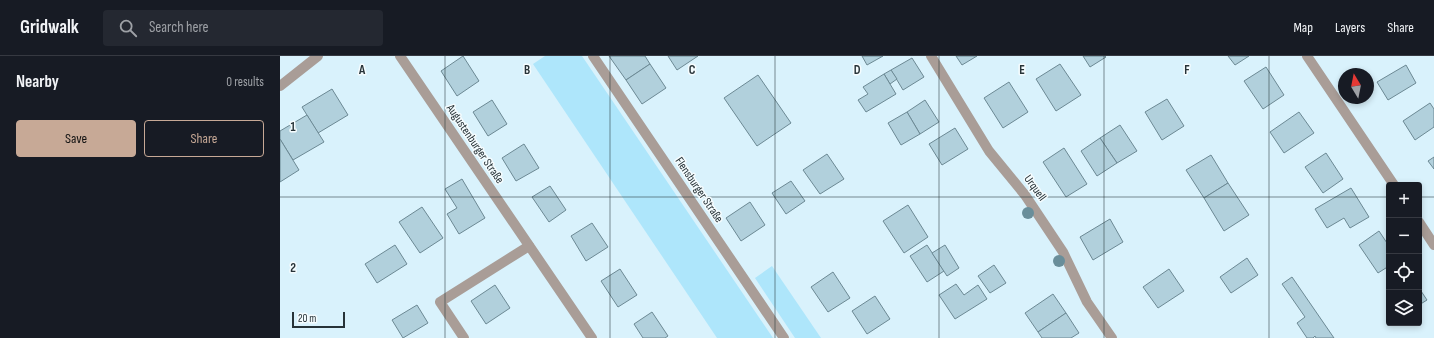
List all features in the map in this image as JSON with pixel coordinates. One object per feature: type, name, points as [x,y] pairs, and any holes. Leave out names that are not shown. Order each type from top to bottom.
[{"type":"street","points":[[280,86],[318,56]]},
{"type":"street","name":"Augustenburger Straße","points":[[400,56],[592,338]]},
{"type":"street","name":"Flensburger Straße","points":[[593,56],[784,338]]},
{"type":"street","name":"Urquell","points":[[931,56],[989,151],[1025,195],[1063,252],[1085,298],[1112,338]]},
{"type":"street","points":[[1307,56],[1392,182]]},
{"type":"street","points":[[1422,227],[1434,245]]},
{"type":"street","points":[[464,338],[440,302],[530,246]]},
{"type":"shaded area","points":[[545,56],[582,56],[773,338],[717,338],[533,64]]},
{"type":"shaded area","points":[[772,266],[821,338],[795,338],[755,278]]},
{"type":"building","points":[[463,56],[479,81],[457,96],[441,71]]},
{"type":"building","points":[[609,56],[645,56],[650,64],[626,80]]},
{"type":"building","points":[[668,56],[698,56],[677,70]]},
{"type":"building","points":[[862,56],[883,56],[867,65]]},
{"type":"building","points":[[956,56],[977,56],[962,65]]},
{"type":"building","points":[[1083,56],[1105,56],[1106,57],[1090,67]]},
{"type":"building","points":[[1228,56],[1249,56],[1235,65]]},
{"type":"building","points":[[912,58],[924,77],[903,90],[891,70]]},
{"type":"building","points":[[650,64],[666,88],[642,104],[626,80]]},
{"type":"building","points":[[1060,64],[1081,95],[1056,111],[1036,79]]},
{"type":"building","points":[[1406,65],[1416,83],[1388,100],[1377,82]]},
{"type":"building","points":[[1266,67],[1284,95],[1263,109],[1244,81]]},
{"type":"building","points":[[891,70],[897,79],[890,84],[884,74]]},
{"type":"building","points":[[884,74],[896,94],[866,112],[858,100],[868,94],[863,87]]},
{"type":"building","points":[[758,75],[791,123],[757,146],[724,98]]},
{"type":"building","points":[[1009,82],[1028,112],[1003,128],[984,98]]},
{"type":"building","points":[[332,89],[348,115],[318,133],[302,107]]},
{"type":"building","points":[[1167,99],[1184,126],[1162,140],[1145,112]]},
{"type":"building","points":[[492,100],[507,124],[488,136],[473,112]]},
{"type":"building","points":[[925,100],[939,122],[920,134],[907,112]]},
{"type":"building","points":[[1430,103],[1434,109],[1434,127],[1415,140],[1403,121]]},
{"type":"building","points":[[907,112],[920,134],[901,145],[888,123]]},
{"type":"building","points":[[1299,112],[1314,133],[1284,153],[1270,132]]},
{"type":"building","points":[[307,115],[324,142],[293,160],[280,139],[280,131]]},
{"type":"building","points":[[1120,125],[1137,151],[1117,163],[1100,138]]},
{"type":"building","points":[[955,128],[968,149],[942,165],[929,144]]},
{"type":"building","points":[[1100,138],[1117,163],[1097,176],[1081,151]]},
{"type":"building","points":[[280,139],[299,170],[280,182]]},
{"type":"building","points":[[524,144],[539,168],[516,181],[502,158]]},
{"type":"building","points":[[1064,148],[1087,184],[1066,197],[1043,162]]},
{"type":"building","points":[[1326,153],[1343,179],[1323,193],[1305,167]]},
{"type":"building","points":[[827,154],[844,179],[820,194],[803,170]]},
{"type":"building","points":[[1211,155],[1228,183],[1204,198],[1186,170]]},
{"type":"building","points":[[1434,157],[1434,169],[1428,161]]},
{"type":"building","points":[[462,179],[485,218],[459,234],[447,214],[457,208],[445,189]]},
{"type":"building","points":[[791,181],[805,201],[786,214],[772,193]]},
{"type":"building","points":[[1228,183],[1249,215],[1224,231],[1204,198]]},
{"type":"building","points":[[550,186],[566,210],[549,222],[532,197]]},
{"type":"building","points":[[1351,188],[1369,217],[1350,228],[1344,218],[1327,228],[1315,209]]},
{"type":"building","points":[[750,202],[765,225],[741,241],[726,218]]},
{"type":"building","points":[[908,205],[928,237],[904,253],[883,221]]},
{"type":"building","points":[[422,207],[443,238],[420,253],[399,222]]},
{"type":"building","points":[[1110,219],[1123,242],[1093,260],[1080,237]]},
{"type":"building","points":[[592,223],[608,247],[586,261],[571,236]]},
{"type":"building","points":[[1379,231],[1386,242],[1386,268],[1378,273],[1359,245]]},
{"type":"building","points":[[395,245],[407,264],[377,283],[365,264]]},
{"type":"building","points":[[927,245],[944,271],[927,282],[910,256]]},
{"type":"building","points":[[945,245],[959,268],[947,276],[932,253]]},
{"type":"building","points":[[1247,258],[1258,275],[1231,293],[1220,277]]},
{"type":"building","points":[[994,265],[1006,283],[990,293],[978,276]]},
{"type":"building","points":[[620,269],[637,295],[618,307],[601,281]]},
{"type":"building","points":[[1169,269],[1184,291],[1158,308],[1143,287]]},
{"type":"building","points":[[833,272],[850,298],[828,312],[811,287]]},
{"type":"building","points":[[1292,277],[1334,338],[1316,338],[1315,336],[1313,338],[1307,338],[1297,323],[1305,317],[1282,284]]},
{"type":"building","points":[[956,284],[964,295],[978,285],[987,299],[955,319],[939,295]]},
{"type":"building","points":[[495,285],[510,308],[486,324],[471,301]]},
{"type":"building","points":[[1422,292],[1427,300],[1422,303]]},
{"type":"building","points":[[1053,294],[1066,313],[1038,332],[1025,313]]},
{"type":"building","points":[[875,296],[890,319],[867,334],[852,311]]},
{"type":"building","points":[[417,305],[428,323],[403,338],[392,320]]},
{"type":"building","points":[[652,312],[668,336],[665,338],[643,338],[634,324]]},
{"type":"building","points":[[1066,313],[1079,333],[1071,338],[1042,338],[1038,332]]}]
